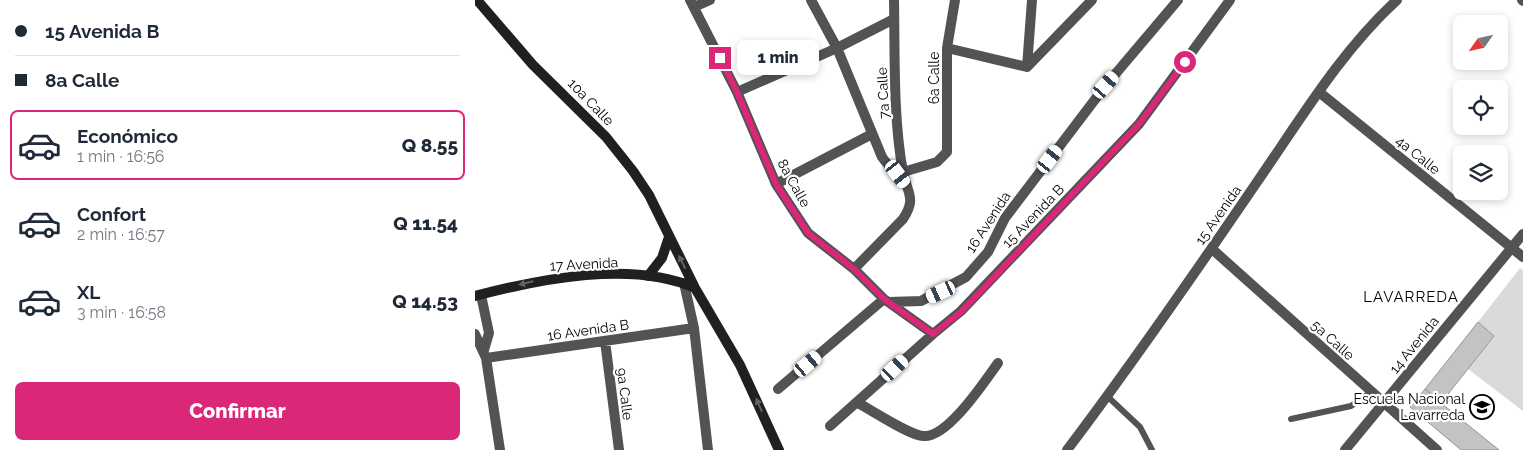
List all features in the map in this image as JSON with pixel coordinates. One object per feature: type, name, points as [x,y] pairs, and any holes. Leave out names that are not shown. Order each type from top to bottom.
[{"type":"main road","name":"10a Calle","points":[[477,0],[533,65],[600,130],[633,170],[649,195],[695,288]]},
{"type":"main road","points":[[648,276],[661,258],[669,237]]},
{"type":"main road","name":"17 Avenida","points":[[478,295],[538,281],[595,275],[648,276],[673,279],[695,288]]},
{"type":"main road","points":[[695,288],[740,366],[779,450]]},
{"type":"street","points":[[692,4],[710,0]]},
{"type":"street","points":[[811,0],[837,48],[889,168],[898,174],[906,185],[912,199],[909,210],[854,269]]},
{"type":"street","name":"7a Calle","points":[[894,0],[903,172],[906,185]]},
{"type":"street","name":"6a Calle","points":[[903,172],[937,162],[945,156],[948,146],[947,48],[955,0]]},
{"type":"street","points":[[1027,67],[1032,0]]},
{"type":"street","points":[[1027,67],[1092,0]]},
{"type":"street","name":"16 Avenida","points":[[887,300],[921,300],[966,277],[988,252],[1005,218],[1106,85],[1179,0]]},
{"type":"street","name":"15 Avenida B","points":[[830,426],[859,403],[933,334],[961,312],[1139,124],[1230,0]]},
{"type":"street","name":"15 Avenida","points":[[1067,450],[1212,248],[1319,92],[1380,15],[1397,0]]},
{"type":"street","name":"8a Calle","points":[[692,4],[737,92],[776,184],[808,233],[854,269],[887,300],[933,334]]},
{"type":"street","points":[[737,92],[837,48],[894,19]]},
{"type":"street","points":[[947,48],[1027,67]]},
{"type":"street","name":"4a Calle","points":[[1319,92],[1523,257]]},
{"type":"street","points":[[776,184],[873,134]]},
{"type":"street","name":"14 Avenida","points":[[1345,450],[1523,234]]},
{"type":"street","name":"5a Calle","points":[[1212,248],[1383,404],[1437,450]]},
{"type":"street","points":[[683,283],[694,328],[709,450]]},
{"type":"street","points":[[478,295],[489,333],[485,354]]},
{"type":"street","points":[[778,389],[887,300]]},
{"type":"street","name":"16 Avenida B","points":[[485,354],[605,341],[694,328]]},
{"type":"street","points":[[475,334],[485,354],[500,450]]},
{"type":"street","name":"9a Calle","points":[[605,341],[619,450]]},
{"type":"street","points":[[859,403],[917,435],[932,435],[944,428],[971,400],[998,363]]},
{"type":"lane","points":[[1291,419],[1351,406],[1360,402],[1371,392]]},
{"type":"lane","points":[[1107,396],[1140,427],[1152,450]]},
{"type":"shaded area","name":"LAVARREDA","points":[[1520,268],[1523,270],[1523,411],[1468,369],[1494,336],[1478,322]]},
{"type":"building","points":[[1478,322],[1494,336],[1441,403],[1425,389]]},
{"type":"building","points":[[1425,389],[1499,450],[1461,450],[1410,407]]},
{"type":"place","name":"Escuela Nacional Lavarreda","points":[[1482,407]]},
{"type":"district","name":"LAVARREDA","points":[[1411,297]]},
{"type":"route","points":[[720,58],[737,92],[776,184],[808,233],[854,269],[884,299],[933,334],[961,312],[1139,124],[1185,62]]}]
